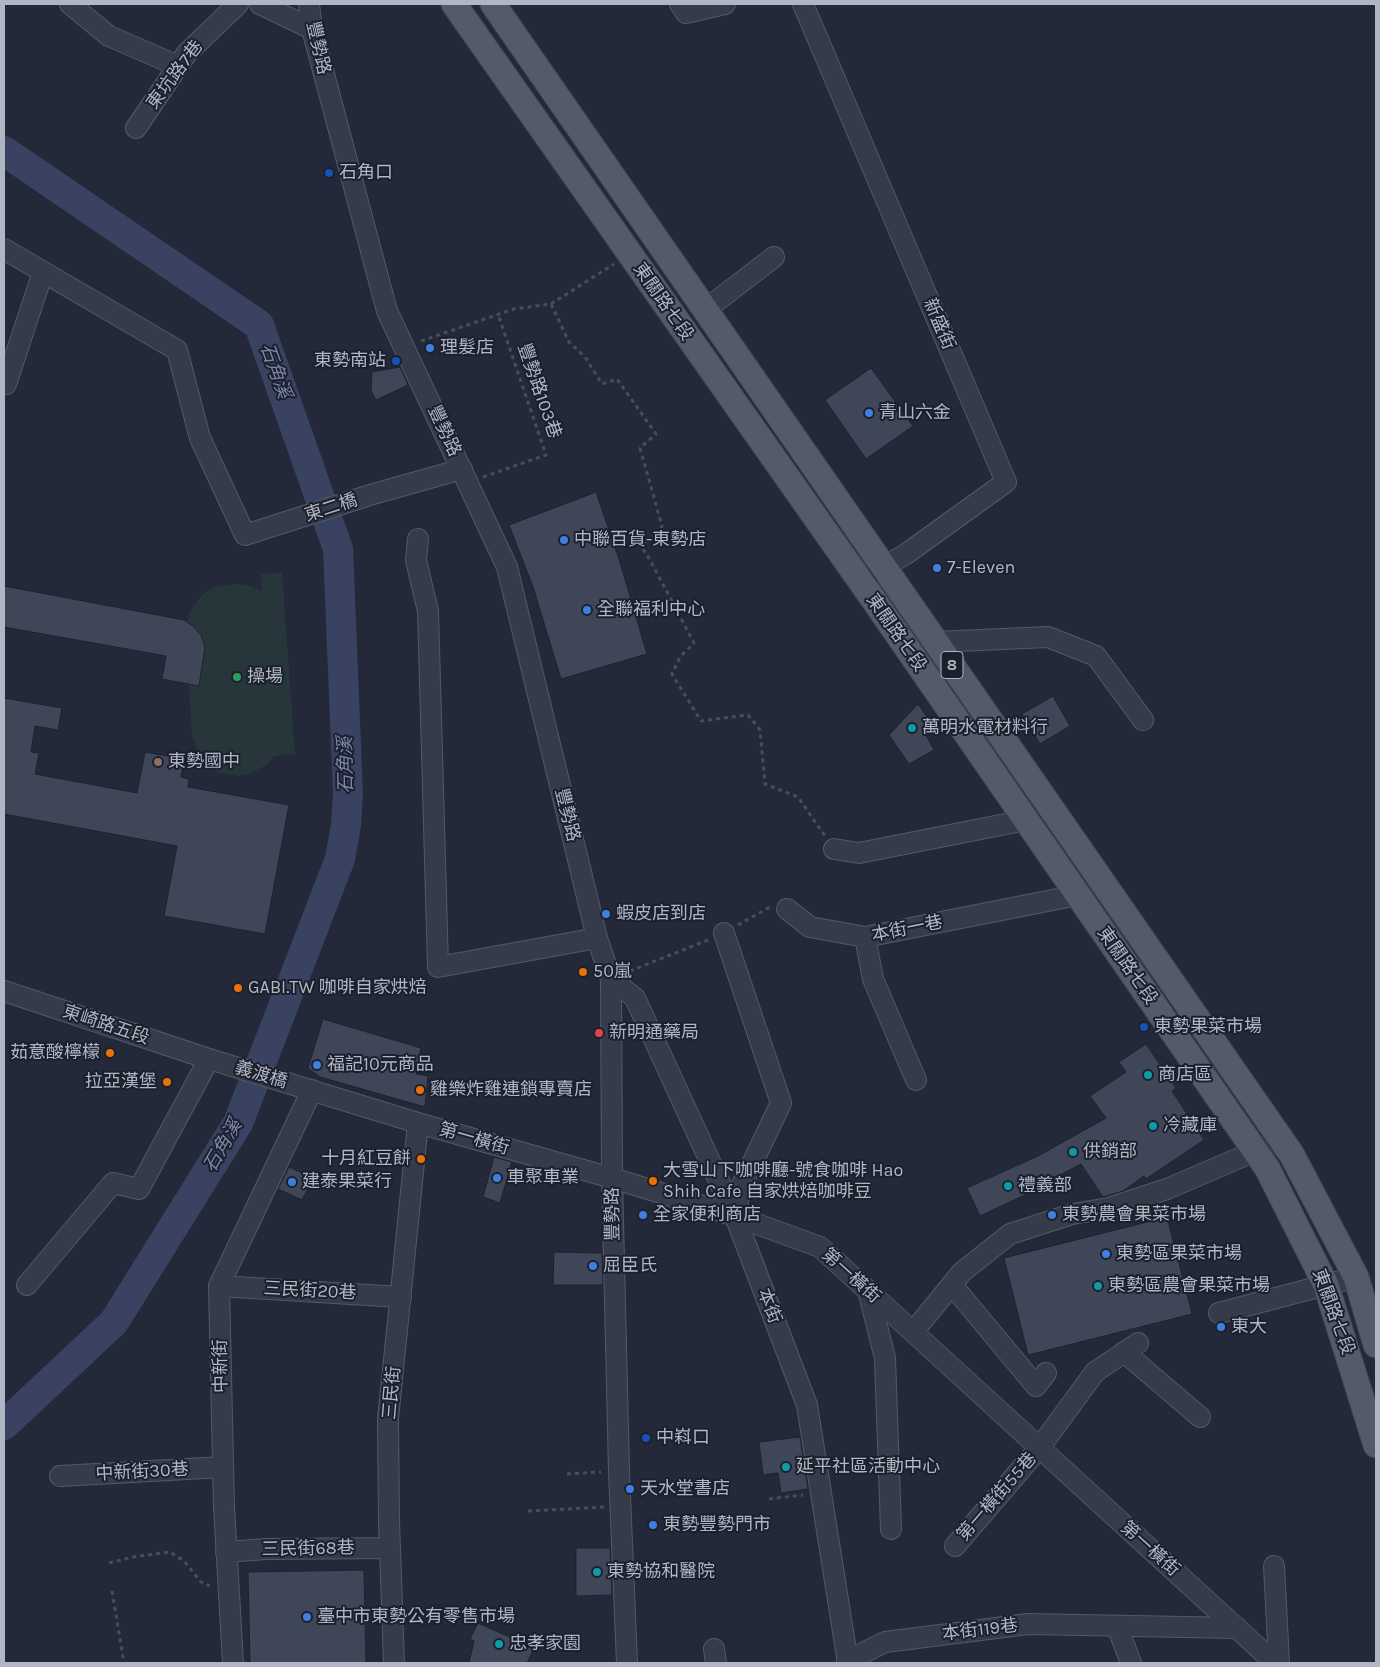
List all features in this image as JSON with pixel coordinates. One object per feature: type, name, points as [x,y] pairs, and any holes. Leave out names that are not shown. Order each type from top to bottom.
[{"type":"main road","name":"東關路七段","points":[[454,4],[1026,820],[1267,1168],[1326,1285],[1376,1445]]},
{"type":"main road","name":"東關路七段","points":[[493,4],[1292,1155],[1356,1277],[1376,1345]]},
{"type":"street","points":[[70,4],[110,36],[178,66]]},
{"type":"street","name":"東坑路7巷","points":[[136,128],[187,53],[238,4]]},
{"type":"street","points":[[260,4],[312,29]]},
{"type":"street","name":"豐勢路","points":[[309,4],[312,29],[387,311],[507,567],[597,938],[611,979],[612,1178],[619,1471],[628,1663]]},
{"type":"street","points":[[680,4],[686,12],[725,4]]},
{"type":"street","name":"新盛街","points":[[803,4],[1006,482],[906,554],[859,581]]},
{"type":"street","points":[[4,250],[43,272],[6,384],[4,384]]},
{"type":"street","points":[[706,310],[774,257]]},
{"type":"street","name":"東二橋","points":[[43,272],[177,350],[200,438],[245,535],[370,495],[465,476]]},
{"type":"street","points":[[418,539],[416,560],[428,611],[438,967],[597,938]]},
{"type":"street","points":[[935,642],[1048,637],[1096,656],[1143,720]]},
{"type":"street","points":[[834,849],[858,853],[1026,820]]},
{"type":"street","name":"本街一巷","points":[[788,910],[810,927],[864,937],[1078,895]]},
{"type":"street","points":[[724,933],[781,1103],[741,1187],[736,1216]]},
{"type":"street","points":[[864,937],[873,979],[916,1080]]},
{"type":"street","name":"本街","points":[[611,979],[635,998],[736,1216],[807,1405],[847,1662]]},
{"type":"street","name":"東崎路五段","points":[[4,992],[209,1059]]},
{"type":"street","points":[[27,1285],[113,1184],[139,1189],[209,1059]]},
{"type":"street","name":"義渡橋","points":[[209,1059],[312,1090]]},
{"type":"street","name":"第一橫街","points":[[312,1090],[736,1216],[820,1247],[1277,1663]]},
{"type":"street","name":"中新街","points":[[233,1663],[226,1552],[219,1286],[312,1090]]},
{"type":"street","name":"三民街","points":[[394,1663],[388,1419],[418,1123]]},
{"type":"street","points":[[913,1332],[962,1272],[1010,1234],[1072,1214],[1109,1208],[1167,1189],[1281,1140]]},
{"type":"street","points":[[1218,1313],[1356,1277]]},
{"type":"street","points":[[952,1284],[1036,1386],[1046,1373]]},
{"type":"street","name":"三民街20巷","points":[[219,1286],[401,1297]]},
{"type":"street","points":[[868,1290],[885,1358],[891,1529]]},
{"type":"street","name":"第一橫街55巷","points":[[955,1546],[1040,1447],[1095,1372],[1131,1347],[1200,1417]]},
{"type":"street","name":"中新街30巷","points":[[60,1476],[223,1467]]},
{"type":"street","name":"三民街68巷","points":[[226,1552],[266,1549],[390,1548]]},
{"type":"street","points":[[1274,1566],[1277,1663]]},
{"type":"street","name":"本街119巷","points":[[847,1662],[885,1642],[1028,1624],[1237,1628]]},
{"type":"street","points":[[1117,1626],[1130,1663]]},
{"type":"path","points":[[404,347],[514,309],[552,304],[630,254]]},
{"type":"path","points":[[552,304],[568,342],[585,357],[602,384],[617,379],[656,434],[640,448],[662,526],[656,538],[639,543],[694,643],[680,658],[672,674],[701,721],[748,715],[760,730],[765,784],[798,797],[834,849]]},
{"type":"path","name":"豐勢路103巷","points":[[465,476],[546,454],[498,314]]},
{"type":"path","points":[[611,979],[724,933],[782,900],[788,910]]},
{"type":"path","points":[[567,1474],[619,1471]]},
{"type":"path","points":[[769,1499],[821,1493]]},
{"type":"path","points":[[528,1511],[622,1506]]},
{"type":"path","points":[[109,1563],[133,1557],[170,1552],[184,1561],[200,1582],[229,1595]]},
{"type":"path","points":[[112,1591],[124,1663]]},
{"type":"shaded area","points":[[282,572],[295,754],[274,756],[268,764],[250,774],[240,776],[219,773],[211,769],[198,755],[192,735],[186,635],[186,626],[191,609],[203,594],[211,589],[237,584],[247,585],[262,591],[261,574]]},
{"type":"building","points":[[400,367],[408,385],[376,400],[371,391],[372,372]]},
{"type":"building","name":"青山六金","points":[[871,368],[913,426],[866,459],[825,400]]},
{"type":"building","points":[[596,492],[620,562],[647,654],[561,679],[533,587],[509,525]]},
{"type":"building","points":[[4,586],[184,620],[201,635],[205,647],[199,686],[162,679],[166,656],[4,627]]},
{"type":"building","points":[[1053,696],[1070,726],[1040,744],[1022,714]]},
{"type":"building","points":[[4,698],[62,708],[58,730],[35,726],[31,752],[39,753],[35,774],[137,793],[145,752],[184,759],[181,777],[189,779],[188,787],[289,805],[265,934],[164,916],[177,846],[4,814]]},
{"type":"building","name":"萬明水電材料行","points":[[918,704],[930,721],[926,735],[934,750],[909,764],[889,735]]},
{"type":"building","points":[[323,1019],[421,1048],[416,1074],[428,1076],[425,1107],[320,1077],[308,1068]]},
{"type":"building","points":[[1146,1044],[1176,1088],[1172,1091],[1204,1140],[1146,1179],[1144,1176],[1123,1191],[1103,1197],[1081,1164],[1047,1182],[1048,1184],[980,1216],[967,1188],[1038,1156],[1106,1118],[1090,1096],[1126,1072],[1119,1062]]},
{"type":"building","name":"車聚車業","points":[[494,1157],[512,1162],[500,1203],[483,1197]]},
{"type":"building","name":"建泰果菜行","points":[[289,1167],[313,1178],[302,1200],[278,1189]]},
{"type":"building","name":"東勢區農會果菜市場","points":[[1167,1217],[1192,1314],[1028,1355],[1004,1258]]},
{"type":"building","points":[[554,1252],[602,1253],[603,1285],[553,1285]]},
{"type":"building","name":"延平社區活動中心","points":[[800,1437],[808,1489],[781,1493],[778,1473],[763,1475],[759,1442]]},
{"type":"building","name":"東勢協和醫院","points":[[576,1548],[610,1548],[612,1595],[576,1596]]},
{"type":"building","name":"臺中市東勢公有零售市場","points":[[364,1570],[366,1663],[250,1663],[248,1572]]},
{"type":"building","name":"忠孝家園","points":[[478,1623],[534,1648],[527,1663],[469,1663],[474,1641],[470,1639]]},
{"type":"waterway","name":"石角溪","points":[[4,151],[259,325],[338,549],[348,794],[346,825],[340,859],[238,1123],[114,1322],[4,1425]]},
{"type":"place","name":"石角口","points":[[329,173]]},
{"type":"place","name":"理髮店","points":[[430,348]]},
{"type":"place","name":"東勢南站","points":[[396,361]]},
{"type":"place","name":"青山六金","points":[[869,413]]},
{"type":"place","name":"中聯百貨-東勢店","points":[[564,540]]},
{"type":"place","name":"7-Eleven","points":[[937,568]]},
{"type":"place","name":"全聯福利中心","points":[[587,610]]},
{"type":"place","name":"操場","points":[[237,677]]},
{"type":"place","name":"萬明水電材料行","points":[[912,728]]},
{"type":"place","name":"東勢國中","points":[[158,762]]},
{"type":"place","name":"蝦皮店到店","points":[[606,914]]},
{"type":"place","name":"50嵐","points":[[583,972]]},
{"type":"place","name":"GABI.TW 咖啡自家烘焙","points":[[238,988]]},
{"type":"place","name":"東勢果菜市場","points":[[1144,1027]]},
{"type":"place","name":"新明通藥局","points":[[599,1033]]},
{"type":"place","name":"茹意酸檸檬","points":[[110,1053]]},
{"type":"place","name":"福記10元商品","points":[[317,1065]]},
{"type":"place","name":"商店區","points":[[1148,1075]]},
{"type":"place","name":"拉亞漢堡","points":[[167,1082]]},
{"type":"place","name":"雞樂炸雞連鎖專賣店","points":[[420,1090]]},
{"type":"place","name":"冷藏庫","points":[[1153,1126]]},
{"type":"place","name":"供銷部","points":[[1073,1152]]},
{"type":"place","name":"十月紅豆餅","points":[[421,1159]]},
{"type":"place","name":"車聚車業","points":[[497,1178]]},
{"type":"place","name":"大雪山下咖啡廳-號食咖啡 Hao Shih Cafe 自家烘焙咖啡豆","points":[[653,1181]]},
{"type":"place","name":"建泰果菜行","points":[[292,1182]]},
{"type":"place","name":"禮義部","points":[[1008,1186]]},
{"type":"place","name":"全家便利商店","points":[[643,1215]]},
{"type":"place","name":"東勢農會果菜市場","points":[[1052,1215]]},
{"type":"place","name":"東勢區果菜市場","points":[[1106,1254]]},
{"type":"place","name":"屈臣氏","points":[[593,1266]]},
{"type":"place","name":"東勢區農會果菜市場","points":[[1098,1286]]},
{"type":"place","name":"東大","points":[[1221,1327]]},
{"type":"place","name":"中嵙口","points":[[646,1438]]},
{"type":"place","name":"延平社區活動中心","points":[[786,1467]]},
{"type":"place","name":"天水堂書店","points":[[630,1489]]},
{"type":"place","name":"東勢豐勢門市","points":[[653,1525]]},
{"type":"place","name":"東勢協和醫院","points":[[597,1572]]},
{"type":"place","name":"臺中市東勢公有零售市場","points":[[307,1617]]},
{"type":"place","name":"忠孝家園","points":[[499,1644]]}]
